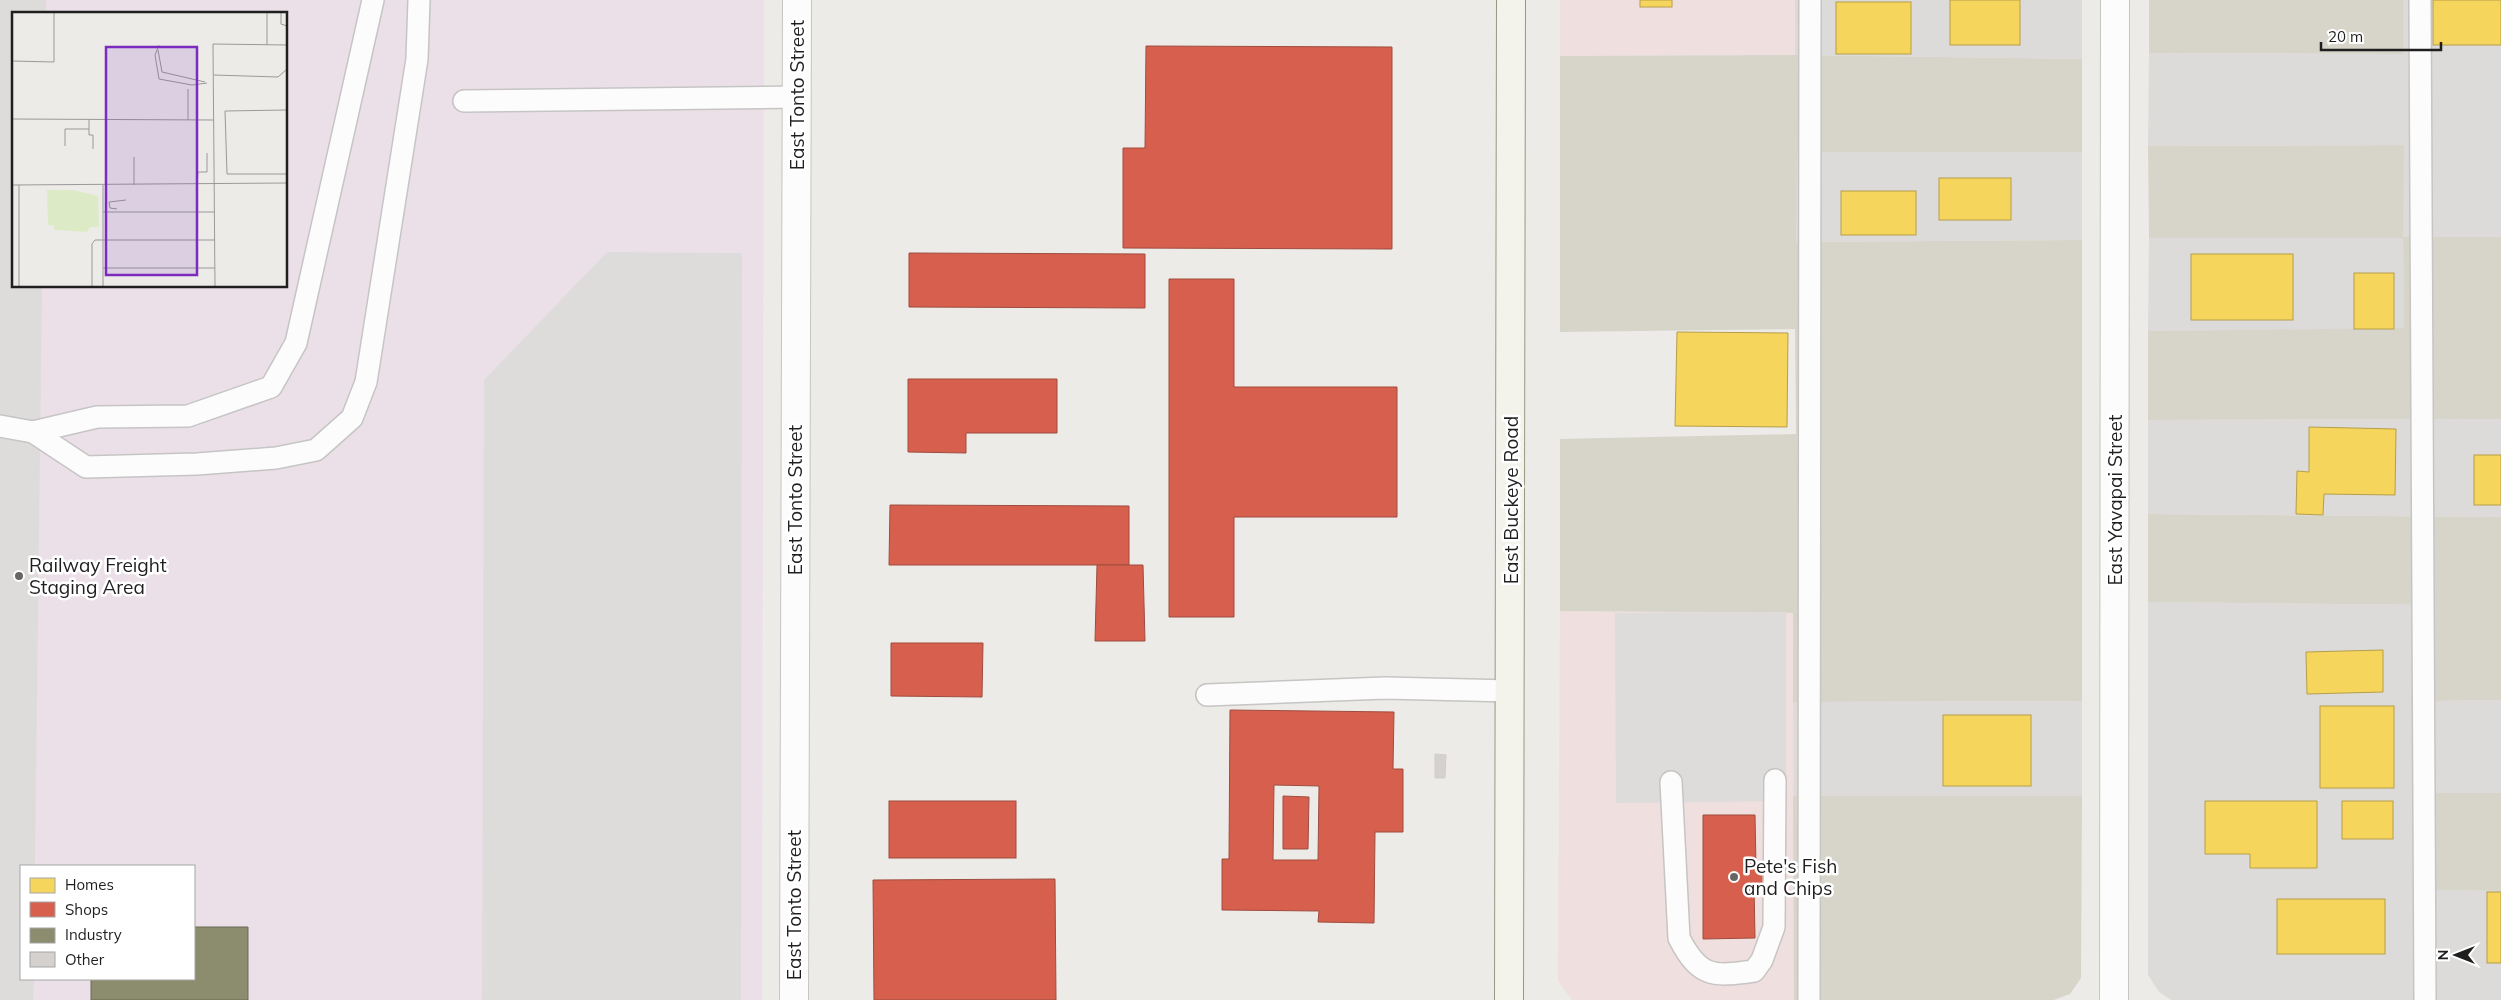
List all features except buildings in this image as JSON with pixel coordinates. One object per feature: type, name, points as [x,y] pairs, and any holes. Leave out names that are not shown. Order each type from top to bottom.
[{"type":"main road","name":"East Buckeye Road","points":[[1509,1000],[1511,0]]},
{"type":"street","name":"East Tonto Street","points":[[794,1000],[797,0]]},
{"type":"street","name":"East Yavapai Street","points":[[2114,1000],[2115,0]]},
{"type":"lane","points":[[0,426],[34,432],[97,417],[188,416],[271,386],[296,343],[373,0]]},
{"type":"lane","points":[[34,432],[86,467],[197,464],[276,458],[316,450],[352,418],[366,382],[416,69],[419,0]]},
{"type":"lane","points":[[1809,1000],[1810,0]]},
{"type":"lane","points":[[2420,0],[2425,1000]]},
{"type":"lane","points":[[464,101],[797,98]]},
{"type":"lane","points":[[1207,695],[1385,688],[1511,691]]},
{"type":"lane","points":[[1671,782],[1679,938],[1689,958],[1703,971],[1729,975],[1754,971],[1762,960],[1774,927],[1775,780]]},
{"type":"shaded area","points":[[0,0],[764,0],[762,1000],[0,1000]]},
{"type":"shaded area","name":"Railway Freight Staging Area","points":[[0,0],[46,0],[46,12],[12,12],[12,288],[42,288],[35,865],[20,865],[20,980],[34,980],[33,1000],[0,1000]]},
{"type":"shaded area","points":[[1560,0],[1795,0],[1795,55],[1560,56]]},
{"type":"shaded area","points":[[1795,0],[2082,0],[2082,59],[1795,55]]},
{"type":"shaded area","points":[[2149,0],[2403,0],[2403,54],[2149,53]]},
{"type":"shaded area","points":[[2403,0],[2501,0],[2501,237],[2403,238],[2404,329],[2148,331],[2149,238],[2403,237],[2403,145],[2148,146],[2149,53],[2403,54]]},
{"type":"shaded area","points":[[1795,55],[2082,59],[2082,152],[1797,152],[1796,242],[2082,240],[2082,701],[1793,702],[1793,613],[1560,611],[1560,439],[1796,434],[1795,329],[1560,332],[1560,56]]},
{"type":"shaded area","points":[[2404,145],[2403,237],[2501,237],[2501,419],[2148,420],[2148,331],[2404,328],[2403,238],[2149,238],[2148,146]]},
{"type":"shaded area","points":[[1796,152],[2082,152],[2082,240],[1796,242]]},
{"type":"shaded area","points":[[607,252],[742,253],[741,1000],[482,1000],[484,380]]},
{"type":"shaded area","points":[[2501,419],[2501,517],[2148,514],[2148,420]]},
{"type":"shaded area","points":[[2148,514],[2501,517],[2501,700],[2434,701],[2434,605],[2148,602]]},
{"type":"shaded area","points":[[2148,602],[2434,605],[2435,701],[2501,700],[2501,793],[2436,793],[2435,890],[2501,891],[2501,1000],[2171,1000],[2159,992],[2148,975]]},
{"type":"shaded area","points":[[1560,611],[1793,613],[1794,1000],[1572,1000],[1558,981]]},
{"type":"shaded area","points":[[1786,612],[1786,801],[1616,803],[1615,613]]},
{"type":"shaded area","points":[[2082,701],[2082,796],[1793,796],[1793,702]]},
{"type":"shaded area","points":[[2435,793],[2501,793],[2501,891],[2435,890]]},
{"type":"shaded area","points":[[1793,796],[2082,796],[2081,978],[2070,994],[2054,1000],[1794,1000]]},
{"type":"place","name":"Railway Freight Staging Area","points":[[19,576]]},
{"type":"place","name":"Pete's Fish and Chips","points":[[1734,877]]}]
